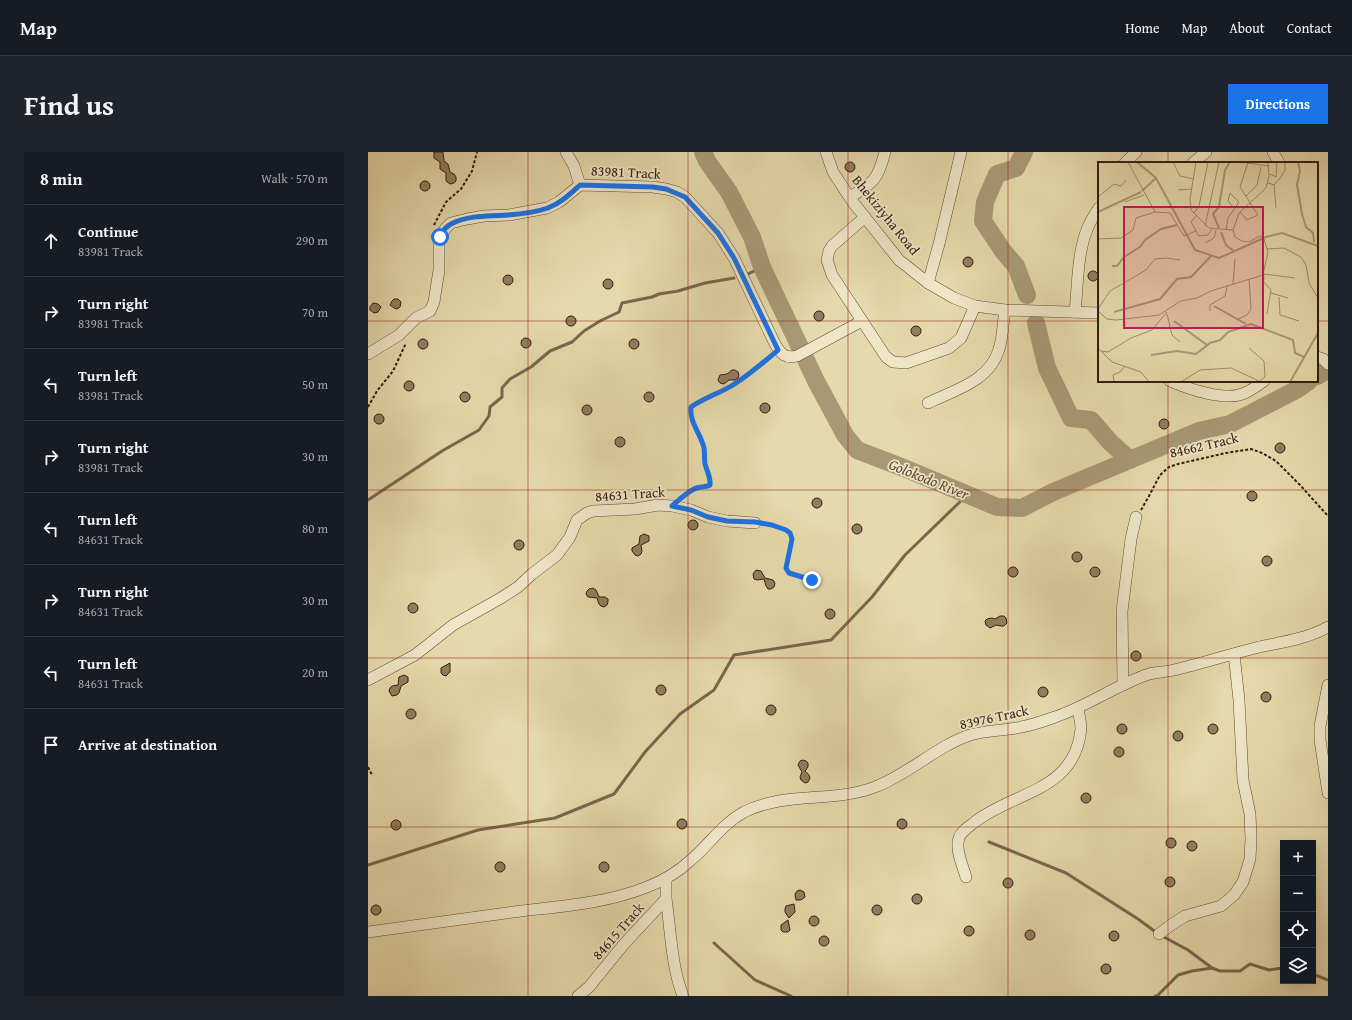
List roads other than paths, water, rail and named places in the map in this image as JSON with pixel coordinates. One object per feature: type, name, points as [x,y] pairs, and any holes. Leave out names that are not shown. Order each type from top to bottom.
[{"type":"street","points":[[566,152],[574,166],[580,185]]},
{"type":"street","name":"Bhekiziyha Road","points":[[826,152],[833,172],[865,217],[899,260],[928,283],[954,298],[975,306],[1005,310],[1098,313]]},
{"type":"street","points":[[850,196],[868,186],[878,176],[885,152]]},
{"type":"street","points":[[928,283],[961,152]]},
{"type":"street","points":[[1119,152],[1126,162],[1136,152]]},
{"type":"street","points":[[1194,162],[1206,152]]},
{"type":"street","points":[[1273,152],[1279,162]]},
{"type":"street","name":"83981 Track","points":[[368,354],[399,335],[416,318],[430,311],[434,302],[439,270],[440,237],[451,223],[484,216],[509,215],[547,208],[559,202],[580,185],[653,187],[666,189],[685,197],[718,233],[734,258],[778,350],[784,356],[797,356],[862,321]]},
{"type":"street","points":[[1075,312],[1080,257],[1088,226],[1098,210]]},
{"type":"street","points":[[865,217],[832,246],[828,251],[827,260],[832,276],[886,357],[893,362],[906,363],[956,344],[966,329],[975,306]]},
{"type":"street","points":[[928,403],[978,379],[992,366],[999,349],[1005,310]]},
{"type":"street","points":[[1318,357],[1323,359],[1328,364]]},
{"type":"street","points":[[1172,382],[1223,397],[1244,394],[1262,382]]},
{"type":"street","name":"84631 Track","points":[[368,680],[415,654],[453,625],[518,587],[532,574],[558,555],[570,537],[577,520],[587,513],[593,511],[636,509],[658,505],[691,510],[708,517],[727,521],[755,522]]},
{"type":"street","points":[[1123,685],[1122,611],[1131,539],[1136,517]]},
{"type":"street","name":"83976 Track","points":[[368,932],[607,900],[646,888],[666,879],[692,860],[715,834],[742,813],[764,804],[794,798],[845,794],[875,787],[903,774],[949,744],[968,736],[986,731],[1022,727],[1056,717],[1078,708],[1123,685],[1151,674],[1171,671],[1234,654],[1299,639],[1328,627]]},
{"type":"street","points":[[1159,934],[1185,916],[1221,906],[1234,896],[1243,882],[1250,858],[1250,814],[1243,780],[1239,700],[1234,654]]},
{"type":"street","points":[[1328,685],[1320,726],[1320,740],[1328,793]]},
{"type":"street","points":[[966,877],[959,852],[958,840],[961,834],[984,816],[1040,788],[1063,772],[1073,756],[1078,741],[1081,728],[1078,708]]},
{"type":"street","points":[[666,879],[666,899],[674,962],[683,996]]},
{"type":"street","name":"84615 Track","points":[[578,996],[590,987],[624,944],[666,899]]},
{"type":"waterway","name":"Golokodo River","points":[[703,152],[707,161],[729,192],[752,237],[762,267],[816,381],[845,435],[857,450],[997,507],[1022,508],[1053,492],[1199,431],[1230,424],[1296,390],[1308,382]]},
{"type":"waterway","points":[[1024,152],[1016,168],[997,174],[985,202],[983,221],[1003,251],[1016,266],[1027,295]]},
{"type":"waterway","points":[[748,274],[762,267]]},
{"type":"waterway","points":[[368,500],[442,451],[479,430],[489,416],[490,407],[502,397],[502,388],[510,379],[531,367],[550,351],[572,342],[584,331],[619,312],[622,303],[678,291],[705,283],[734,278]]},
{"type":"waterway","points":[[1036,323],[1047,368],[1071,418],[1091,420],[1110,442],[1130,460]]},
{"type":"waterway","name":"Golokodo River","points":[[1318,375],[1328,370]]},
{"type":"waterway","points":[[368,865],[478,830],[555,818],[614,794],[645,752],[680,714],[714,690],[734,655],[831,640],[872,597],[905,555],[967,495]]},
{"type":"waterway","points":[[989,842],[1066,873],[1138,919],[1157,933]]},
{"type":"waterway","points":[[1162,936],[1188,950],[1212,968]]},
{"type":"waterway","points":[[714,943],[755,980],[791,996]]},
{"type":"waterway","points":[[1155,996],[1157,996],[1178,975],[1192,971],[1212,968],[1220,971],[1240,971],[1250,964],[1269,970],[1280,968]]},
{"type":"waterway","points":[[1316,975],[1328,980]]}]
